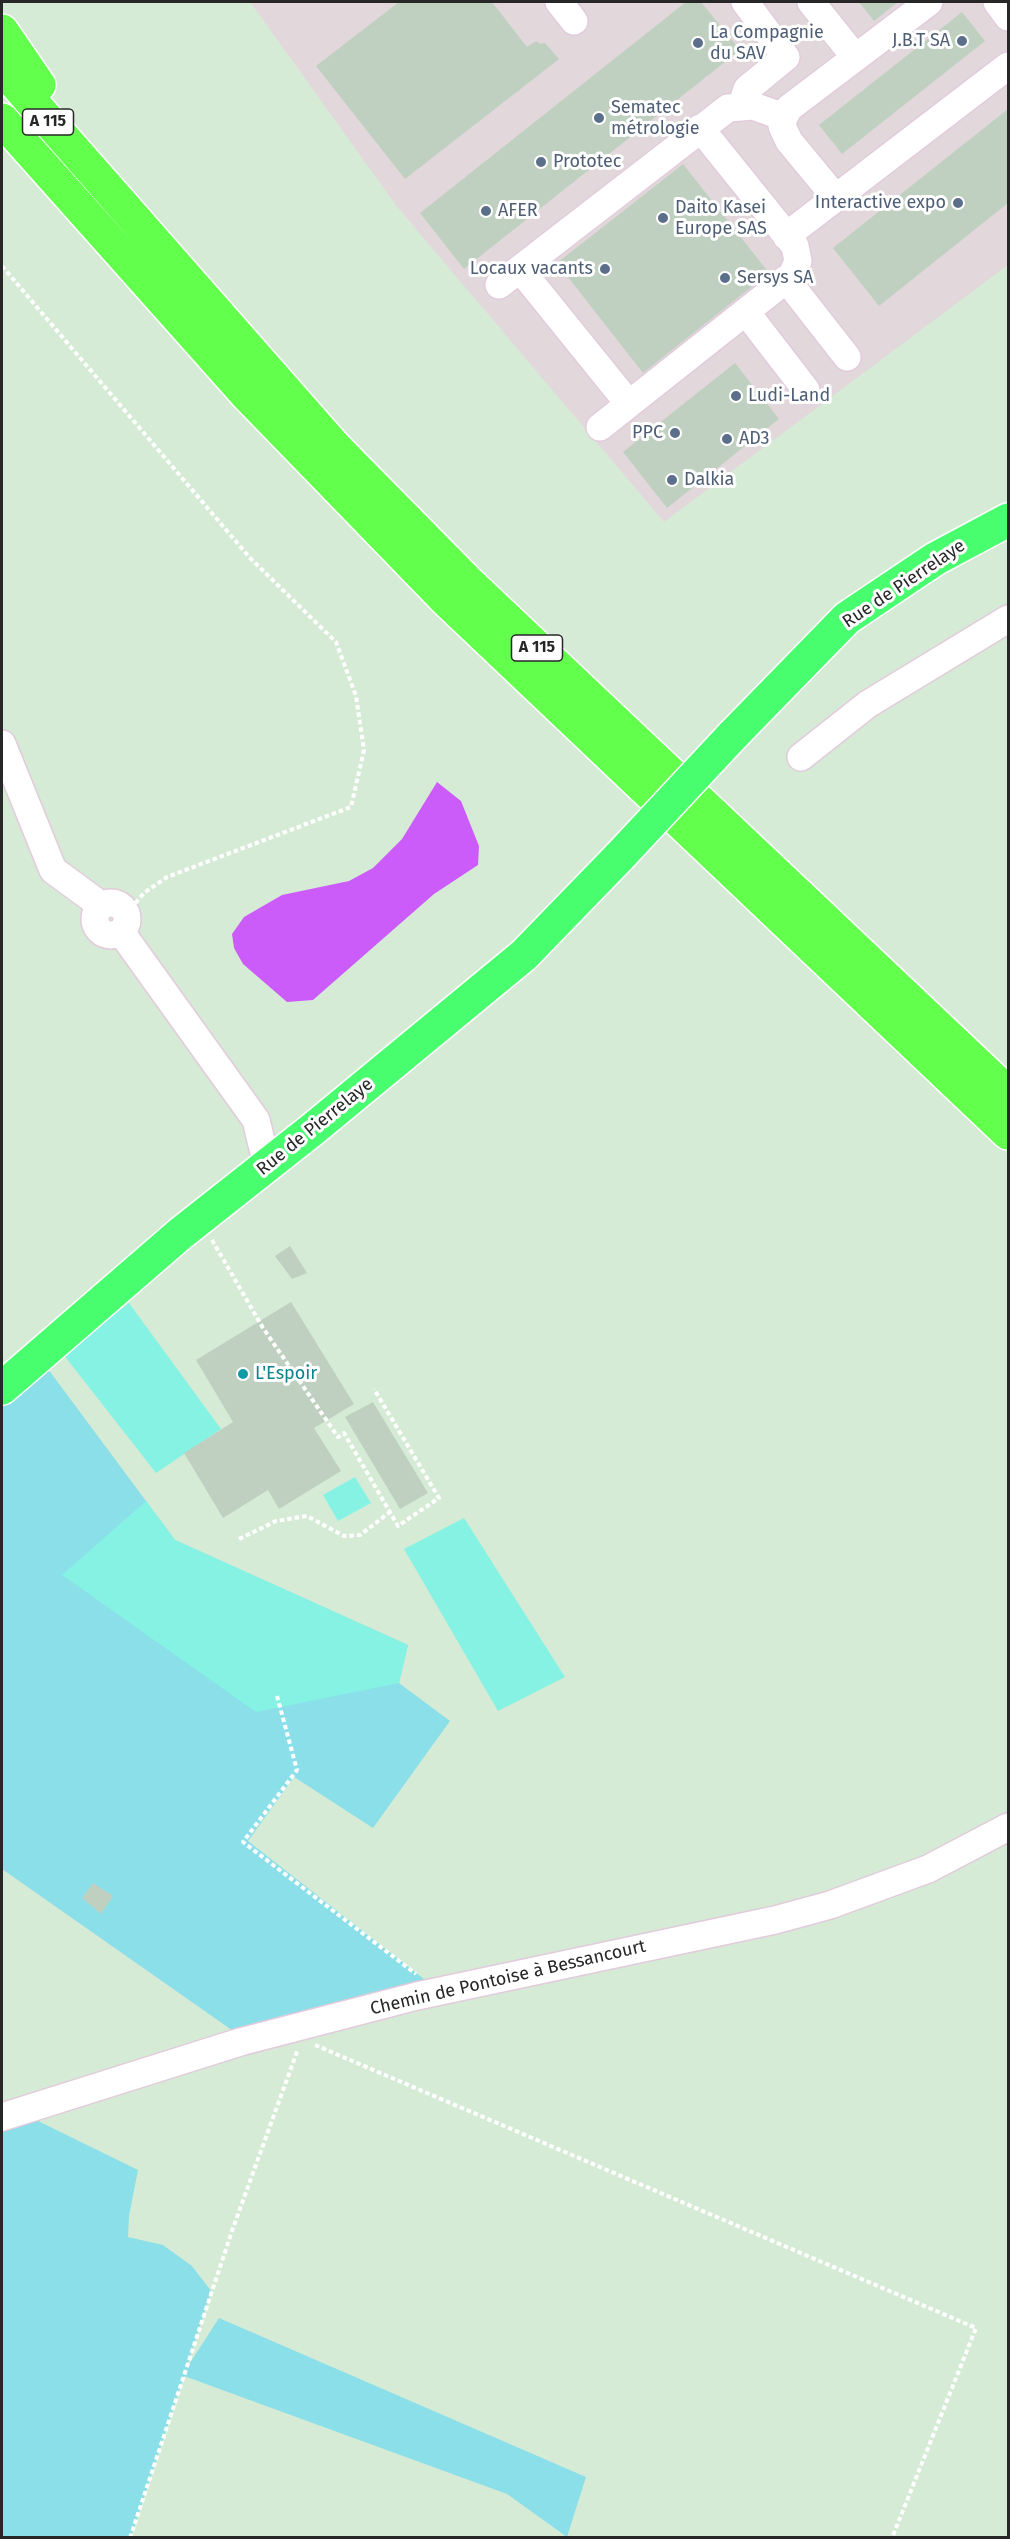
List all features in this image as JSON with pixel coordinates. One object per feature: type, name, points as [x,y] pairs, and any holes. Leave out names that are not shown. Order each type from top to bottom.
[{"type":"highway","points":[[2,31],[87,153],[95,176]]},
{"type":"highway","name":"A 115","points":[[2,68],[334,446],[461,575],[1008,1093]]},
{"type":"highway","name":"A 115","points":[[2,120],[37,162],[247,394],[446,600],[1008,1133]]},
{"type":"highway","points":[[2,142],[37,162]]},
{"type":"main road","name":"Rue de Pierrelaye","points":[[2,1388],[199,1218],[524,955],[847,618],[935,560],[1008,520]]},
{"type":"street","points":[[741,107],[747,89],[786,57],[745,2]]},
{"type":"street","points":[[811,2],[855,57]]},
{"type":"street","points":[[836,198],[789,141],[782,126],[784,117],[789,108],[929,2]]},
{"type":"street","points":[[997,2],[1008,17]]},
{"type":"street","points":[[786,236],[1008,66]]},
{"type":"street","points":[[498,285],[728,108],[753,106],[784,117]]},
{"type":"street","points":[[600,428],[792,275],[798,261],[795,246],[700,128]]},
{"type":"street","points":[[520,269],[629,404]]},
{"type":"street","points":[[786,279],[847,357]]},
{"type":"street","points":[[746,312],[806,390]]},
{"type":"street","points":[[801,757],[867,704],[1008,619]]},
{"type":"street","points":[[2,744],[53,870],[117,917],[256,1120],[267,1165]]},
{"type":"street","points":[[256,1120],[298,1140]]},
{"type":"street","name":"Chemin de Pontoise à Bessancourt","points":[[2,2116],[240,2042],[294,2035],[438,1991],[775,1920],[819,1908],[928,1869],[1008,1827]]},
{"type":"path","points":[[2,266],[250,558],[336,642],[356,696],[364,750],[351,807],[167,877],[144,893],[117,917]]},
{"type":"path","points":[[199,1218],[263,1328],[338,1437],[344,1433],[398,1526],[440,1498],[374,1389]]},
{"type":"path","points":[[239,1539],[276,1521],[307,1516],[324,1523],[344,1536],[360,1535],[390,1512]]},
{"type":"path","points":[[277,1696],[297,1770],[243,1842],[438,1991]]},
{"type":"path","points":[[130,2538],[294,2035],[976,2328],[892,2538]]},
{"type":"shaded area","points":[[250,2],[1008,2],[1008,265],[664,522],[398,208]]},
{"type":"shaded area","points":[[437,782],[461,801],[479,846],[478,865],[434,894],[313,1000],[287,1002],[243,964],[234,948],[232,934],[244,917],[282,895],[349,881],[373,868],[402,839]]},
{"type":"shaded area","points":[[129,1303],[221,1429],[156,1473],[63,1354]]},
{"type":"shaded area","points":[[45,1365],[175,1540],[408,1645],[399,1683],[450,1721],[373,1828],[294,1777],[248,1841],[424,1979],[431,1999],[236,2033],[2,1869],[2,1396]]},
{"type":"shaded area","points":[[355,1477],[371,1503],[338,1521],[323,1495]]},
{"type":"shaded area","points":[[146,1501],[175,1540],[408,1645],[399,1683],[256,1712],[62,1575]]},
{"type":"shaded area","points":[[464,1518],[565,1677],[498,1711],[404,1549]]},
{"type":"shaded area","points":[[32,2118],[138,2170],[129,2216],[128,2237],[163,2245],[192,2266],[211,2291],[186,2369],[219,2318],[586,2477],[567,2537],[507,2494],[184,2376],[131,2537],[2,2537],[2,2119]]},
{"type":"building","points":[[399,2],[492,2],[527,47],[536,41],[540,44],[545,43],[559,59],[405,179],[316,66]]},
{"type":"building","points":[[686,2],[701,2],[740,50],[464,269],[420,213]]},
{"type":"building","points":[[859,2],[898,2],[874,21]]},
{"type":"building","points":[[962,12],[985,41],[842,154],[819,125]]},
{"type":"building","points":[[1008,109],[1008,203],[879,306],[833,248]]},
{"type":"building","points":[[683,164],[769,273],[643,373],[557,263]]},
{"type":"building","points":[[735,363],[779,419],[667,508],[623,452]]},
{"type":"building","points":[[290,1246],[307,1273],[292,1279],[275,1256]]},
{"type":"building","points":[[291,1302],[354,1404],[314,1428],[341,1471],[279,1509],[268,1490],[223,1518],[184,1453],[233,1422],[196,1360]]},
{"type":"building","points":[[373,1402],[428,1493],[400,1509],[345,1417]]},
{"type":"building","points":[[93,1883],[113,1896],[101,1914],[82,1898]]},
{"type":"place","name":"J.B.T SA","points":[[962,41]]},
{"type":"place","name":"La Compagnie du SAV","points":[[698,43]]},
{"type":"place","name":"Sematec métrologie","points":[[599,118]]},
{"type":"place","name":"Prototec","points":[[541,162]]},
{"type":"place","name":"Interactive expo","points":[[958,203]]},
{"type":"place","name":"AFER","points":[[486,211]]},
{"type":"place","name":"Daito Kasei Europe SAS","points":[[663,218]]},
{"type":"place","name":"Locaux vacants","points":[[605,269]]},
{"type":"place","name":"Sersys SA","points":[[725,278]]},
{"type":"place","name":"Ludi-Land","points":[[736,396]]},
{"type":"place","name":"PPC","points":[[675,433]]},
{"type":"place","name":"AD3","points":[[727,439]]},
{"type":"place","name":"Dalkia","points":[[672,480]]},
{"type":"place","name":"L'Espoir","points":[[243,1374]]}]
